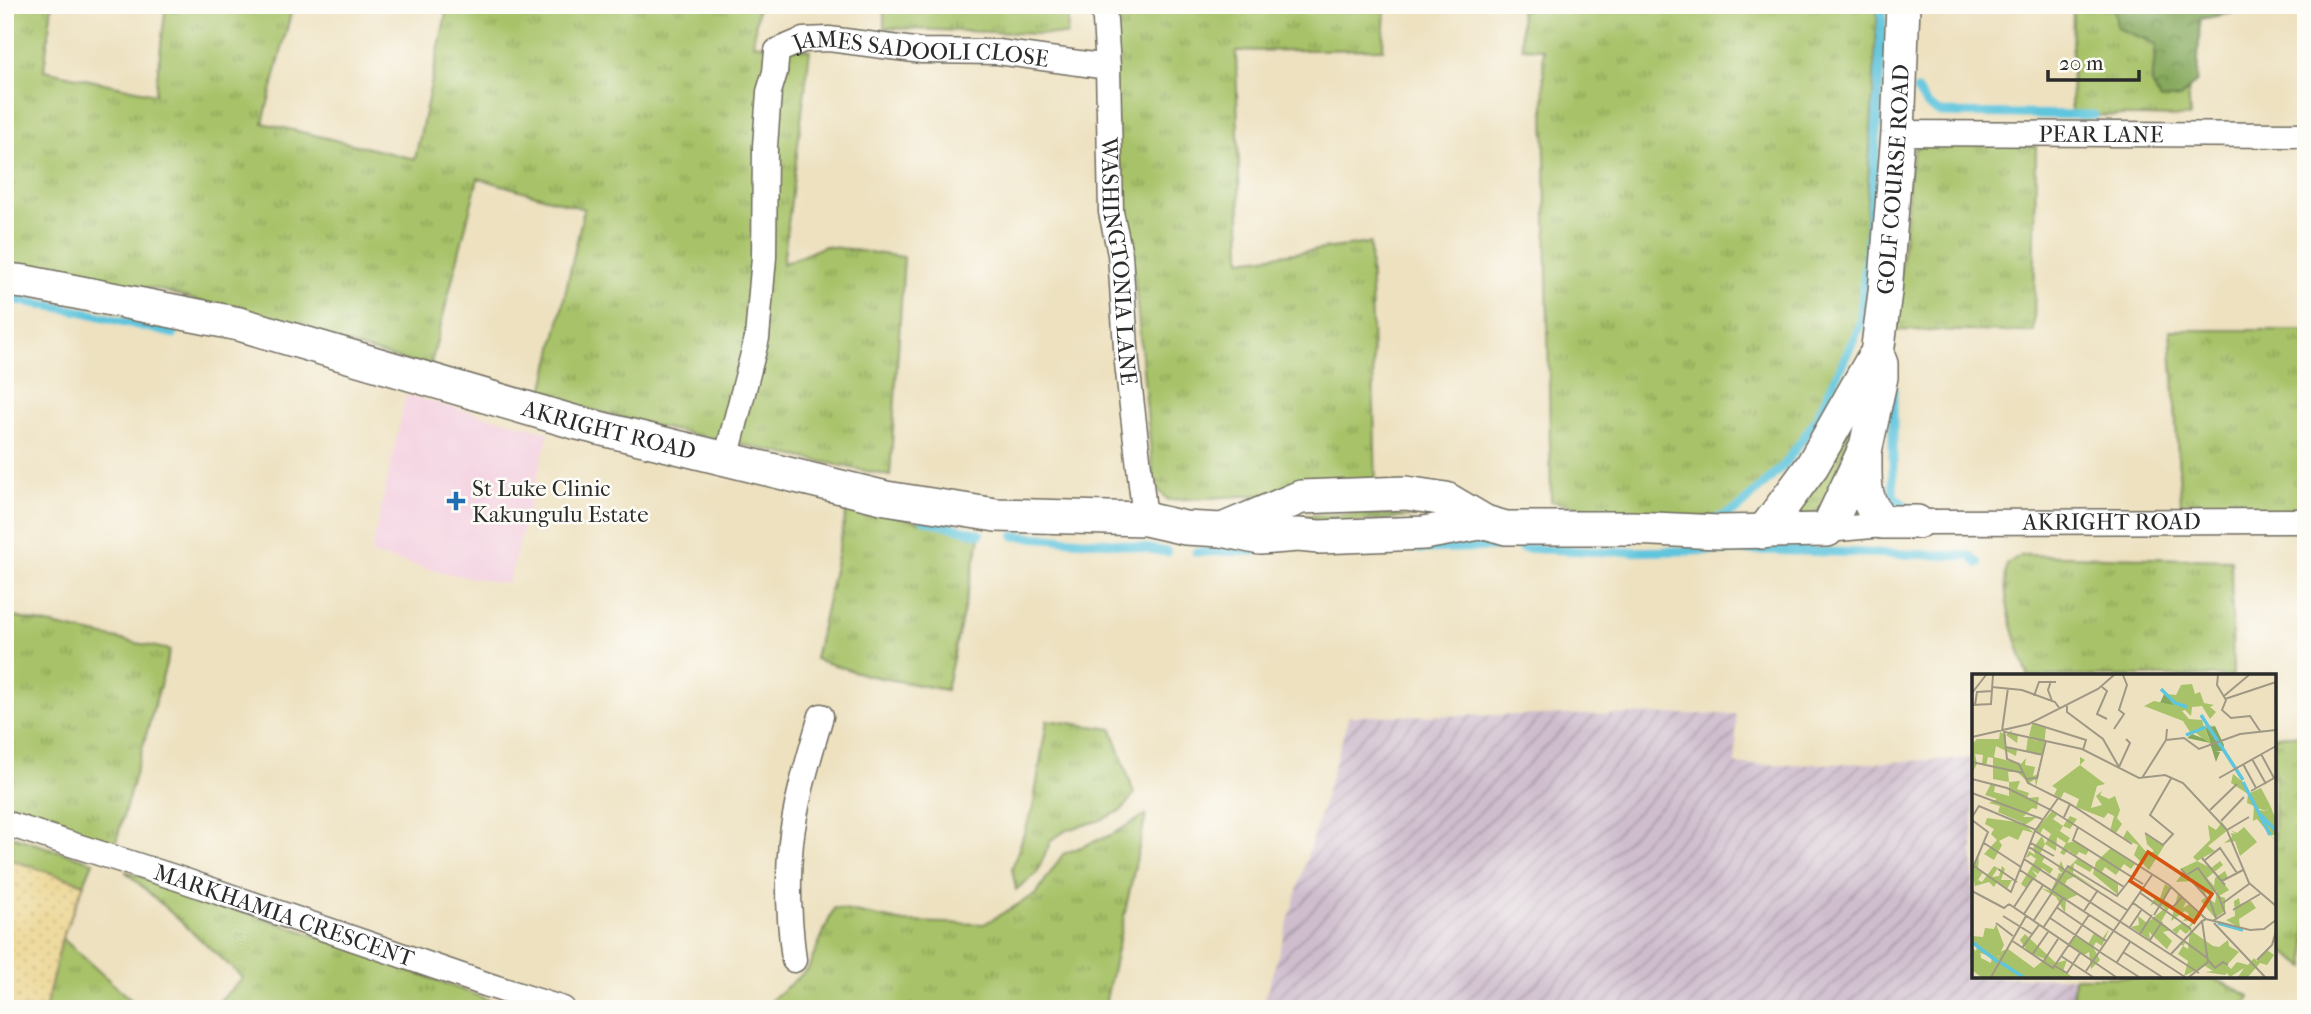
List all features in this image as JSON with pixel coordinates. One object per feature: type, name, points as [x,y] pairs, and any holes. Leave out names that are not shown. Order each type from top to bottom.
[{"type":"street","name":"WASHINGTONIA LANE","points":[[1104,5],[1111,212],[1120,254],[1127,363],[1145,519]]},
{"type":"street","name":"GOLF COURSE ROAD","points":[[1826,530],[1866,447],[1881,377],[1881,364],[1877,354],[1885,292],[1898,132],[1903,5]]},
{"type":"street","name":"JAMES SADOOLI CLOSE","points":[[726,459],[757,338],[764,257],[765,146],[769,92],[777,51],[803,40],[829,39],[922,51],[998,52],[1108,67]]},
{"type":"street","name":"PEAR LANE","points":[[1898,132],[2306,135]]},
{"type":"street","name":"AKRIGHT ROAD","points":[[5,280],[239,324],[574,422],[886,498],[996,515],[1145,519],[1185,528],[1222,530],[1260,538],[1382,535],[1437,531],[1485,522],[1506,528],[1763,532]]},
{"type":"street","name":"GOLF COURSE ROAD","points":[[1763,532],[1812,466],[1877,354]]},
{"type":"street","points":[[1866,447],[1865,492],[1872,509],[1882,522],[1917,522]]},
{"type":"street","name":"AKRIGHT ROAD","points":[[1826,530],[1917,522],[2306,522]]},
{"type":"street","points":[[1763,532],[1826,530]]},
{"type":"street","points":[[794,960],[788,919],[791,842],[802,785],[821,716]]},
{"type":"street","name":"MARKHAMIA CRESCENT","points":[[5,823],[325,927],[563,1009]]},
{"type":"shaded area","name":"St Luke Clinic Kakungulu Estate","points":[[406,395],[549,432],[508,584],[445,573],[371,554]]},
{"type":"shaded area","points":[[1736,714],[1736,765],[1972,758],[1972,979],[2074,979],[2072,1009],[1262,1009],[1349,716]]},
{"type":"green space","points":[[5,5],[52,5],[44,70],[155,94],[166,5],[293,5],[263,123],[415,159],[448,5],[758,5],[753,44],[810,50],[783,264],[825,246],[904,257],[890,476],[663,428],[542,397],[584,209],[478,178],[430,368],[157,289],[5,271],[5,74],[10,63],[5,61]]},
{"type":"green space","points":[[884,5],[1069,5],[1067,35],[884,28]]},
{"type":"green space","points":[[1102,5],[1385,5],[1383,49],[1236,51],[1241,260],[1370,243],[1376,489],[1168,500],[1154,485],[1134,274],[1100,52]]},
{"type":"green space","points":[[1520,5],[1878,5],[1860,326],[1806,441],[1757,494],[1731,515],[1683,519],[1602,512],[1551,501],[1543,49],[1522,48]]},
{"type":"green space","points":[[2073,5],[2183,5],[2190,117],[2071,115]]},
{"type":"green space","points":[[2114,5],[2235,5],[2232,13],[2200,19],[2197,81],[2180,98],[2160,100],[2152,83],[2156,44],[2117,28]]},
{"type":"green space","points":[[1926,143],[2036,146],[2034,332],[1895,330],[1911,163],[1914,149]]},
{"type":"green space","points":[[2170,330],[2306,330],[2306,468],[2303,522],[2182,521]]},
{"type":"green space","points":[[1851,424],[1828,496],[1816,512],[1805,516],[1797,513]]},
{"type":"green space","points":[[848,504],[980,537],[946,690],[866,675],[815,659]]},
{"type":"green space","points":[[1373,514],[1415,517],[1247,530],[1293,516]]},
{"type":"green space","points":[[2023,555],[2231,560],[2233,674],[2027,674],[2008,607],[2005,578],[2007,564]]},
{"type":"green space","points":[[5,615],[170,650],[114,849],[5,818]]},
{"type":"green space","points":[[1047,720],[1112,729],[1134,794],[1121,811],[1067,830],[1051,840],[1037,873],[1016,890],[1012,868],[1033,808]]},
{"type":"green space","points":[[2306,734],[2306,967],[2276,946],[2276,736]]},
{"type":"green space","points":[[1146,815],[1104,1009],[757,1009],[808,969],[834,908],[904,922],[984,924],[1036,894],[1063,854],[1111,835]]},
{"type":"green space","points":[[5,834],[93,862],[84,884],[5,858]]},
{"type":"green space","points":[[125,871],[349,947],[512,1009],[211,1009],[243,978]]},
{"type":"green space","points":[[62,938],[141,1009],[45,1009]]},
{"type":"green space","points":[[2074,979],[2215,979],[2250,996],[2244,1009],[2072,1009]]},
{"type":"sand","points":[[5,858],[84,884],[62,938],[45,1009],[5,1009]]},
{"type":"waterway","points":[[1715,520],[1738,509],[1785,464],[1816,419],[1860,326],[1874,179],[1883,5]]},
{"type":"waterway","points":[[1917,91],[1927,105],[1940,113],[2094,115]]},
{"type":"waterway","points":[[5,298],[79,311],[174,334]]},
{"type":"waterway","points":[[1893,389],[1893,493],[1896,499],[1911,510]]},
{"type":"waterway","points":[[924,520],[980,534]]},
{"type":"waterway","points":[[1014,536],[1114,543],[1167,552]]},
{"type":"waterway","points":[[1419,549],[1498,547]]},
{"type":"waterway","points":[[1521,548],[1606,552],[1762,550],[1970,556],[1978,563]]},
{"type":"waterway","points":[[1196,552],[1254,551]]},
{"type":"place","name":"St Luke Clinic Kakungulu Estate","points":[[456,501]]}]
